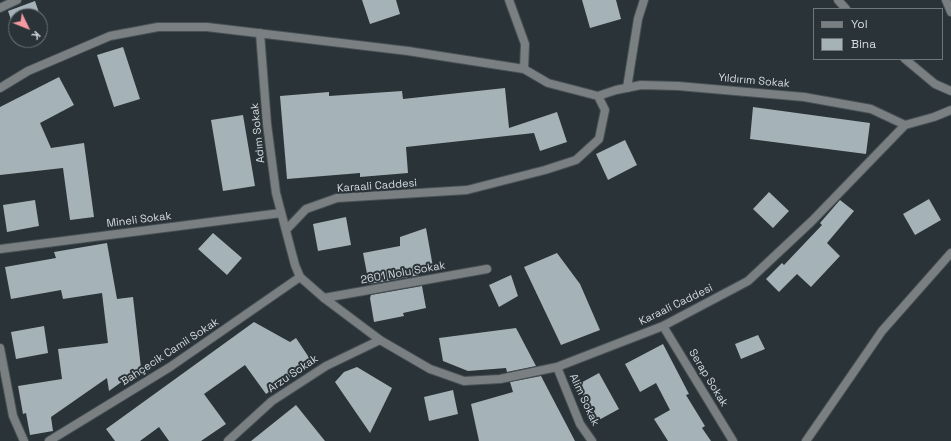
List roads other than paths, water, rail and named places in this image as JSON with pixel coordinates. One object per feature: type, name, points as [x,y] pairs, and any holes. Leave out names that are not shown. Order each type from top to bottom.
[{"type":"street","points":[[0,8],[17,0]]},
{"type":"street","points":[[508,0],[526,44],[524,69]]},
{"type":"street","points":[[627,88],[638,19],[644,0]]},
{"type":"street","points":[[838,0],[845,8]]},
{"type":"street","points":[[946,0],[951,12]]},
{"type":"street","points":[[0,88],[28,71],[110,36],[158,27],[207,27],[408,51],[524,69],[548,83],[598,96]]},
{"type":"street","name":"Adım Sokak","points":[[260,33],[268,131],[276,193],[286,230]]},
{"type":"street","points":[[906,60],[934,84],[951,91]]},
{"type":"street","name":"Yıldırım Sokak","points":[[598,96],[641,85],[678,86],[804,97],[871,109],[905,125]]},
{"type":"street","name":"Karaali Caddesi","points":[[598,96],[605,110],[600,139],[576,160],[545,170],[467,190],[337,198],[306,209],[286,230],[295,265],[300,277],[324,298],[380,340],[430,369],[464,381],[500,379],[557,366],[663,326],[748,281],[812,221],[905,125]]},
{"type":"street","points":[[905,125],[934,117],[951,110]]},
{"type":"street","name":"Mineli Sokak","points":[[0,249],[281,213]]},
{"type":"street","points":[[806,441],[882,331],[951,253]]},
{"type":"street","name":"2601 Nolu Sokak","points":[[324,298],[487,269]]},
{"type":"street","name":"Bahçecik Camii Sokak","points":[[49,441],[170,367],[300,277]]},
{"type":"street","name":"Serap Sokak","points":[[663,326],[734,441]]},
{"type":"street","name":"Arzu Sokak","points":[[228,441],[272,401],[326,366],[380,340]]},
{"type":"street","points":[[0,348],[13,416],[24,441]]},
{"type":"street","name":"Alim Sokak","points":[[557,366],[580,424],[592,441]]}]
